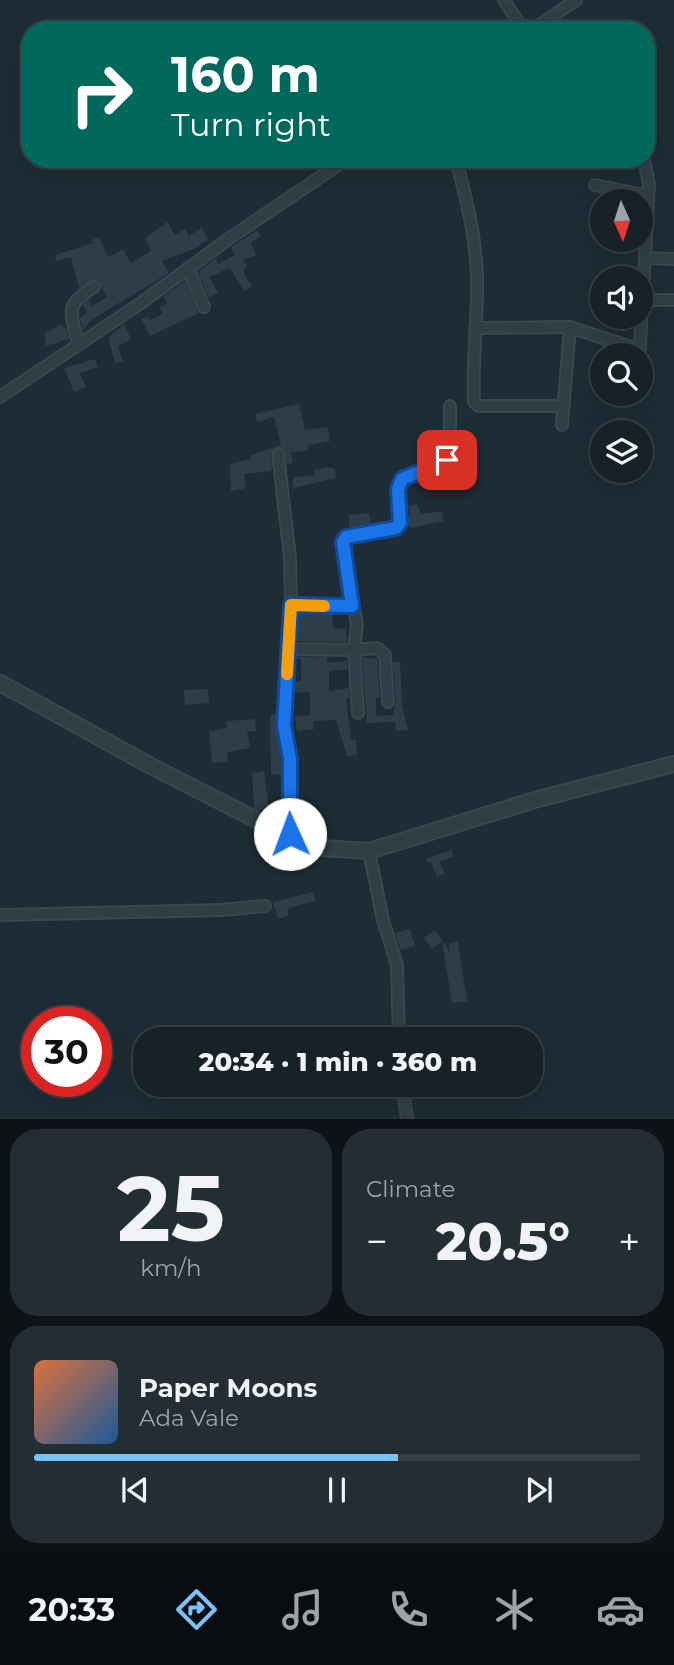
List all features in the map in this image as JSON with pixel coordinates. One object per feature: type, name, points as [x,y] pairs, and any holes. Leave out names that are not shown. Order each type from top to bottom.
[{"type":"street","points":[[505,0],[518,21]]},
{"type":"street","points":[[544,21],[576,0]]},
{"type":"street","points":[[0,397],[334,168]]},
{"type":"street","points":[[458,168],[475,241],[473,366],[477,405],[563,405]]},
{"type":"street","points":[[645,168],[647,189]]},
{"type":"street","points":[[595,185],[614,189]]},
{"type":"street","points":[[644,266],[645,252]]},
{"type":"street","points":[[645,257],[674,259]]},
{"type":"street","points":[[188,268],[204,307]]},
{"type":"street","points":[[78,345],[71,305],[94,287]]},
{"type":"street","points":[[653,300],[674,300]]},
{"type":"street","points":[[475,328],[570,327],[640,348],[641,329]]},
{"type":"street","points":[[562,425],[570,327]]},
{"type":"street","points":[[358,713],[354,650],[356,624],[343,542],[346,537],[385,532],[400,523],[398,489],[402,479],[439,465],[450,456],[450,406]]},
{"type":"street","points":[[278,454],[290,557],[291,605],[284,725],[290,759],[290,834]]},
{"type":"street","points":[[291,605],[352,606]]},
{"type":"street","points":[[289,649],[377,648],[385,655],[388,702]]},
{"type":"street","points":[[0,683],[149,765],[290,834],[299,841],[322,848],[369,851],[538,799],[674,764]]},
{"type":"street","points":[[369,851],[383,920],[397,965],[399,1027]]},
{"type":"street","points":[[0,915],[222,910],[265,906]]},
{"type":"street","points":[[404,1097],[407,1119]]},
{"type":"building","points":[[168,222],[175,235],[185,229],[189,236],[202,227],[208,239],[194,249],[162,261],[169,273],[91,320],[83,331],[80,318],[87,313],[83,305],[89,300],[92,306],[107,297],[97,280],[79,288],[71,257],[56,261],[55,255],[93,243],[92,240],[99,237],[108,257],[123,249],[131,263],[151,251],[145,238]]},
{"type":"building","points":[[257,230],[261,237],[251,242],[256,255],[243,260],[247,266],[243,269],[246,278],[252,286],[244,291],[230,268],[209,277],[218,293],[209,298],[198,272],[216,258],[218,264],[235,255],[231,247]]},
{"type":"building","points":[[185,281],[199,313],[150,336],[141,319],[148,317],[150,320],[163,314],[160,307],[167,303],[164,296]]},
{"type":"building","points":[[62,324],[63,328],[66,327],[69,339],[46,346],[44,334]]},
{"type":"building","points":[[124,324],[131,339],[118,346],[123,361],[115,363],[108,338]]},
{"type":"building","points":[[95,359],[98,367],[80,373],[86,387],[74,392],[64,368]]},
{"type":"building","points":[[299,404],[305,430],[328,427],[330,441],[309,445],[307,451],[291,452],[293,463],[287,464],[284,449],[275,447],[281,445],[274,417],[257,422],[255,414]]},
{"type":"building","points":[[274,447],[270,454],[272,471],[244,474],[246,488],[231,491],[230,464],[251,459],[251,455]]},
{"type":"building","points":[[328,467],[335,469],[336,478],[293,488],[293,477],[315,475],[314,470]]},
{"type":"building","points":[[417,504],[421,514],[442,511],[443,521],[411,528],[407,516],[411,515],[408,506]]},
{"type":"building","points":[[369,513],[371,525],[349,527],[349,515]]},
{"type":"building","points":[[298,613],[332,614],[333,628],[346,629],[347,642],[297,641]]},
{"type":"building","points":[[296,657],[327,657],[327,663],[347,661],[347,669],[329,671],[329,691],[349,688],[349,699],[346,699],[351,740],[356,740],[357,755],[347,756],[336,720],[313,721],[314,729],[297,731],[295,717],[310,715],[310,692],[294,693],[294,681],[301,681],[301,660]]},
{"type":"building","points":[[362,657],[377,659],[380,697],[376,698],[376,716],[393,715],[396,702],[393,662],[400,662],[402,705],[408,730],[396,731],[395,722],[367,723]]},
{"type":"building","points":[[208,689],[209,703],[185,705],[184,690]]},
{"type":"building","points":[[270,715],[277,715],[282,774],[271,775]]},
{"type":"building","points":[[255,719],[256,731],[247,731],[250,748],[227,752],[228,762],[212,763],[209,731],[227,728],[226,721]]},
{"type":"building","points":[[264,771],[269,809],[259,810],[254,808],[252,773]]},
{"type":"building","points":[[451,850],[454,857],[439,861],[445,873],[437,877],[431,862],[427,863],[426,859]]},
{"type":"building","points":[[313,892],[315,901],[292,907],[287,910],[289,915],[278,919],[273,902]]},
{"type":"building","points":[[410,929],[415,946],[401,950],[395,933]]},
{"type":"building","points":[[435,930],[450,952],[449,943],[458,942],[467,1001],[452,1003],[442,941],[432,949],[424,938]]},
{"type":"slow traffic","points":[[287,674],[291,605],[324,606]]},
{"type":"route","points":[[290,834],[290,759],[284,725],[291,605],[352,606],[343,542],[346,537],[396,528],[400,523],[398,489],[402,479],[447,460]]}]
